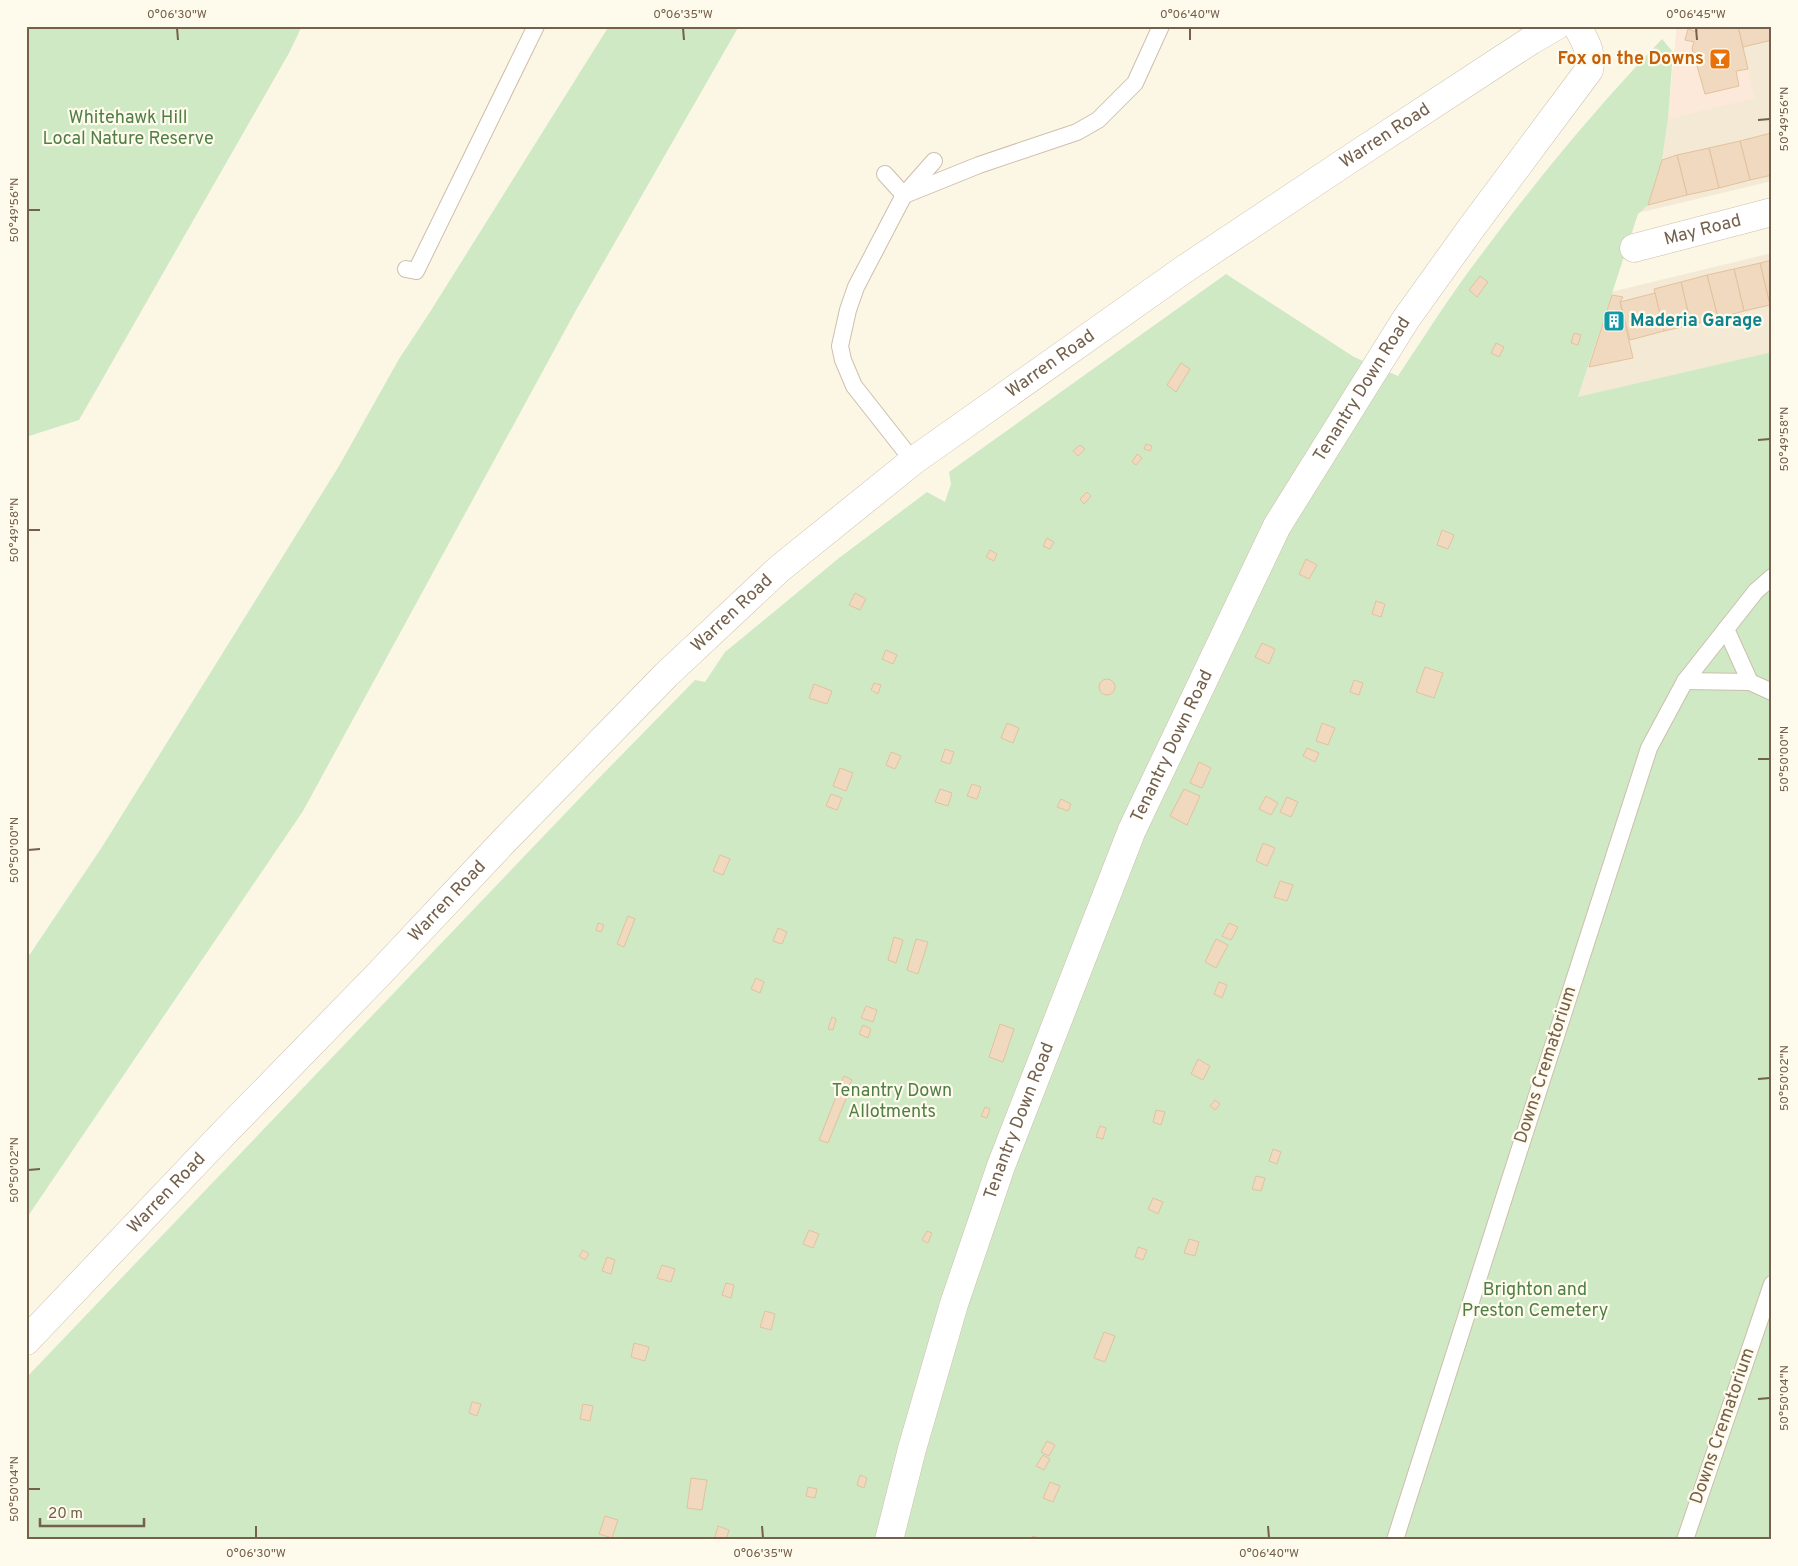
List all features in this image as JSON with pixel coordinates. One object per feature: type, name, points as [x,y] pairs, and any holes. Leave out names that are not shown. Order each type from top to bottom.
[{"type":"street","name":"Warren Road","points":[[26,1341],[216,1141],[379,974],[503,842],[666,675],[779,569],[913,461],[1186,268],[1362,151],[1529,34],[1556,26]]},
{"type":"street","name":"Tenantry Down Road","points":[[889,1540],[912,1449],[954,1304],[1002,1166],[1132,830],[1277,526],[1406,319],[1589,70],[1590,55],[1577,26]]},
{"type":"street","name":"May Road","points":[[1634,248],[1772,212]]},
{"type":"lane","points":[[406,269],[416,271],[536,26]]},
{"type":"lane","points":[[904,195],[978,165],[1077,132],[1098,120],[1135,83],[1162,26]]},
{"type":"lane","points":[[913,461],[854,386],[843,360],[840,346],[848,310],[856,287],[904,195],[934,161]]},
{"type":"lane","points":[[885,174],[904,195]]},
{"type":"lane","name":"Downs Crematorium","points":[[1395,1540],[1512,1170],[1649,748],[1685,681],[1756,591],[1772,577]]},
{"type":"lane","points":[[1726,629],[1750,682]]},
{"type":"lane","points":[[1685,681],[1750,682],[1772,692]]},
{"type":"lane","name":"Downs Crematorium","points":[[1685,1540],[1772,1284]]},
{"type":"shaded area","points":[[1677,26],[1772,26],[1772,181],[1638,213],[1648,205],[1662,160]]},
{"type":"shaded area","points":[[1677,26],[1738,26],[1755,98],[1668,119]]},
{"type":"shaded area","points":[[1772,253],[1772,352],[1578,398],[1611,292]]},
{"type":"green space","name":"Whitehawk Hill Local Nature Reserve","points":[[26,26],[302,26],[289,53],[79,420],[26,437]]},
{"type":"green space","points":[[609,26],[739,26],[575,312],[303,811],[26,1219],[26,960],[102,847],[339,466],[399,359]]},
{"type":"green space","name":"Tenantry Down Allotments","points":[[1662,39],[1673,52],[1668,119],[1662,160],[1648,205],[1638,214],[1578,397],[1772,352],[1772,1540],[26,1540],[26,1378],[600,777],[695,680],[705,682],[725,652],[839,558],[927,492],[945,502],[951,484],[949,472],[1226,274],[1354,357],[1398,376],[1461,282],[1526,196],[1592,116]]},
{"type":"building","name":"Fox on the Downs","points":[[1699,26],[1738,26],[1748,69],[1736,71],[1739,86],[1705,94],[1692,48],[1694,42],[1685,40],[1688,29],[1697,32]]},
{"type":"building","points":[[1738,26],[1772,26],[1772,40],[1743,47]]},
{"type":"building","points":[[1771,133],[1772,175],[1750,180],[1740,141]]},
{"type":"building","points":[[1740,141],[1750,180],[1719,188],[1709,148]]},
{"type":"building","points":[[1709,148],[1719,188],[1687,195],[1677,155]]},
{"type":"building","points":[[1677,155],[1687,195],[1648,205],[1662,160]]},
{"type":"building","points":[[1772,260],[1772,305],[1770,305],[1760,263]]},
{"type":"building","points":[[1760,263],[1770,305],[1744,311],[1734,269]]},
{"type":"building","points":[[1734,269],[1744,311],[1718,318],[1707,275]]},
{"type":"building","points":[[1707,275],[1718,318],[1691,325],[1681,282]]},
{"type":"building","points":[[1480,276],[1488,282],[1477,297],[1469,290]]},
{"type":"building","points":[[1681,282],[1691,325],[1664,331],[1654,289]]},
{"type":"building","points":[[1655,293],[1664,331],[1630,340],[1620,302]]},
{"type":"building","name":"Maderia Garage","points":[[1612,295],[1623,297],[1620,302],[1633,358],[1589,367]]},
{"type":"building","points":[[1574,333],[1581,335],[1578,345],[1571,343]]},
{"type":"building","points":[[1496,343],[1504,347],[1499,357],[1491,353]]},
{"type":"building","points":[[1181,363],[1190,369],[1176,392],[1167,385]]},
{"type":"building","points":[[1146,444],[1152,446],[1150,451],[1144,449]]},
{"type":"building","points":[[1080,445],[1085,449],[1078,456],[1073,451]]},
{"type":"building","points":[[1137,454],[1142,458],[1136,465],[1132,462]]},
{"type":"building","points":[[1087,492],[1091,496],[1084,504],[1080,499]]},
{"type":"building","points":[[1442,530],[1454,535],[1448,549],[1437,545]]},
{"type":"building","points":[[1047,538],[1054,542],[1050,549],[1043,546]]},
{"type":"building","points":[[990,550],[997,554],[994,561],[986,557]]},
{"type":"building","points":[[1306,559],[1317,565],[1309,579],[1299,574]]},
{"type":"building","points":[[855,593],[866,599],[860,610],[849,605]]},
{"type":"building","points":[[1376,601],[1385,604],[1381,617],[1372,614]]},
{"type":"building","points":[[1262,643],[1275,649],[1269,664],[1255,657]]},
{"type":"building","points":[[886,650],[897,655],[893,664],[882,659]]},
{"type":"building","points":[[1425,667],[1443,673],[1434,698],[1416,692]]},
{"type":"building","points":[[1107,679],[1115,687],[1107,695],[1099,687]]},
{"type":"building","points":[[1354,680],[1363,683],[1359,695],[1350,692]]},
{"type":"building","points":[[874,683],[881,685],[878,694],[871,690]]},
{"type":"building","points":[[814,684],[832,691],[827,704],[809,698]]},
{"type":"building","points":[[1007,723],[1019,728],[1013,743],[1001,738]]},
{"type":"building","points":[[1322,723],[1335,728],[1328,745],[1316,741]]},
{"type":"building","points":[[1307,748],[1319,753],[1315,762],[1303,756]]},
{"type":"building","points":[[945,749],[954,752],[950,764],[941,761]]},
{"type":"building","points":[[891,752],[901,756],[895,769],[886,765]]},
{"type":"building","points":[[1199,762],[1211,768],[1202,788],[1190,783]]},
{"type":"building","points":[[840,768],[853,773],[846,791],[833,786]]},
{"type":"building","points":[[972,784],[981,787],[977,799],[967,796]]},
{"type":"building","points":[[940,789],[952,793],[948,806],[935,802]]},
{"type":"building","points":[[1184,789],[1200,796],[1187,825],[1170,816]]},
{"type":"building","points":[[831,794],[842,798],[837,810],[826,806]]},
{"type":"building","points":[[1266,796],[1278,803],[1271,815],[1259,809]]},
{"type":"building","points":[[1287,797],[1298,802],[1291,817],[1280,812]]},
{"type":"building","points":[[1061,799],[1071,804],[1068,811],[1057,807]]},
{"type":"building","points":[[1263,843],[1275,848],[1267,866],[1256,861]]},
{"type":"building","points":[[720,855],[730,859],[723,875],[713,871]]},
{"type":"building","points":[[1280,881],[1293,885],[1287,901],[1274,897]]},
{"type":"building","points":[[628,916],[635,919],[624,947],[617,944]]},
{"type":"building","points":[[598,923],[604,925],[601,932],[596,930]]},
{"type":"building","points":[[1229,923],[1238,927],[1231,940],[1222,936]]},
{"type":"building","points":[[778,928],[787,932],[782,944],[773,941]]},
{"type":"building","points":[[894,937],[903,940],[896,963],[888,960]]},
{"type":"building","points":[[916,939],[928,942],[918,974],[907,970]]},
{"type":"building","points":[[1216,939],[1228,945],[1216,968],[1205,962]]},
{"type":"building","points":[[756,978],[764,982],[760,993],[751,989]]},
{"type":"building","points":[[1219,982],[1227,985],[1222,998],[1214,994]]},
{"type":"building","points":[[866,1006],[877,1010],[873,1022],[861,1018]]},
{"type":"building","points":[[832,1017],[836,1019],[833,1030],[828,1029]]},
{"type":"building","points":[[1000,1024],[1014,1029],[1003,1062],[989,1057]]},
{"type":"building","points":[[863,1025],[871,1029],[868,1038],[859,1034]]},
{"type":"building","points":[[1198,1059],[1210,1066],[1203,1080],[1191,1074]]},
{"type":"building","points":[[844,1076],[852,1080],[846,1091],[839,1087]]},
{"type":"building","points":[[838,1092],[847,1096],[828,1143],[819,1140]]},
{"type":"building","points":[[1215,1100],[1220,1104],[1215,1110],[1210,1106]]},
{"type":"building","points":[[985,1107],[990,1109],[987,1118],[981,1116]]},
{"type":"building","points":[[1156,1110],[1165,1112],[1161,1125],[1153,1122]]},
{"type":"building","points":[[1100,1126],[1106,1128],[1103,1139],[1096,1137]]},
{"type":"building","points":[[1273,1149],[1281,1152],[1277,1164],[1269,1161]]},
{"type":"building","points":[[1256,1176],[1265,1178],[1261,1191],[1252,1189]]},
{"type":"building","points":[[1153,1198],[1163,1202],[1158,1214],[1148,1209]]},
{"type":"building","points":[[809,1230],[819,1234],[813,1248],[803,1244]]},
{"type":"building","points":[[927,1231],[932,1233],[928,1243],[922,1240]]},
{"type":"building","points":[[1189,1239],[1199,1242],[1195,1256],[1184,1253]]},
{"type":"building","points":[[1138,1247],[1147,1250],[1143,1260],[1135,1257]]},
{"type":"building","points":[[583,1250],[589,1254],[585,1260],[579,1256]]},
{"type":"building","points":[[607,1257],[615,1260],[611,1274],[602,1271]]},
{"type":"building","points":[[662,1265],[675,1269],[671,1282],[657,1278]]},
{"type":"building","points":[[726,1283],[734,1285],[731,1298],[722,1295]]},
{"type":"building","points":[[765,1311],[775,1314],[771,1330],[760,1327]]},
{"type":"building","points":[[1104,1332],[1115,1336],[1105,1362],[1094,1358]]},
{"type":"building","points":[[634,1343],[649,1347],[645,1361],[631,1357]]},
{"type":"building","points":[[472,1402],[481,1404],[477,1416],[469,1413]]},
{"type":"building","points":[[583,1404],[593,1406],[590,1421],[580,1419]]},
{"type":"building","points":[[1047,1441],[1055,1445],[1049,1456],[1041,1452]]},
{"type":"building","points":[[1043,1455],[1050,1459],[1044,1470],[1036,1466]]},
{"type":"building","points":[[860,1475],[867,1478],[864,1488],[857,1485]]},
{"type":"building","points":[[691,1478],[707,1480],[702,1510],[687,1508]]},
{"type":"building","points":[[1050,1482],[1060,1486],[1053,1502],[1043,1498]]},
{"type":"building","points":[[808,1487],[817,1489],[815,1498],[806,1496]]},
{"type":"building","points":[[605,1516],[618,1520],[612,1538],[599,1534]]},
{"type":"building","points":[[718,1526],[729,1530],[726,1540],[714,1540]]},
{"type":"building","points":[[1033,1536],[1043,1540],[1031,1540]]},
{"type":"place","name":"Fox on the Downs","points":[[1720,59]]},
{"type":"place","name":"Maderia Garage","points":[[1614,321]]},
{"type":"park label","name":"Brighton and Preston Cemetery","points":[[1535,1300]]}]
